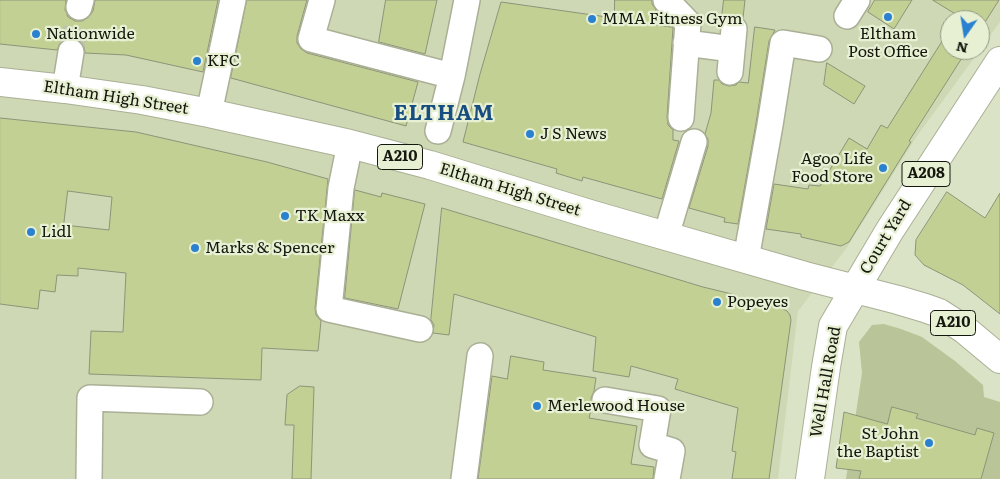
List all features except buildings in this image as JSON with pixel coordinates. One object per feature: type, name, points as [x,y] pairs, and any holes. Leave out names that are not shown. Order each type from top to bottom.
[{"type":"main road","name":"Court Yard","points":[[855,289],[890,230],[1000,61]]},
{"type":"main road","name":"Eltham High Street","points":[[0,82],[142,100],[350,144],[430,165],[593,215],[939,313],[964,329],[1000,359]]},
{"type":"main road","name":"Well Hall Road","points":[[810,479],[833,326],[855,289]]},
{"type":"street","points":[[208,113],[233,0]]},
{"type":"street","points":[[322,0],[311,39],[452,76]]},
{"type":"street","points":[[438,132],[452,76],[467,0]]},
{"type":"street","points":[[666,0],[688,23],[681,118]]},
{"type":"street","points":[[746,259],[783,42],[819,49]]},
{"type":"street","points":[[686,43],[732,50]]},
{"type":"street","points":[[65,89],[72,52]]},
{"type":"street","points":[[666,236],[694,142]]},
{"type":"street","points":[[350,144],[341,188],[329,309],[420,329]]},
{"type":"street","points":[[464,479],[480,356]]},
{"type":"street","points":[[89,479],[90,398],[200,402]]},
{"type":"street","points":[[604,400],[658,409],[652,445],[672,451],[667,479]]},
{"type":"shaded area","points":[[0,0],[1000,0],[1000,22],[990,36],[990,10],[940,10],[940,60],[973,60],[917,136],[846,249],[798,311],[778,479],[0,479]]},
{"type":"shaded area","points":[[884,324],[922,337],[955,361],[983,385],[984,397],[1000,402],[1000,479],[846,479],[862,373],[859,342],[872,325]]},
{"type":"tunnel","points":[[71,52],[79,7]]},
{"type":"place","name":"Eltham Post Office","points":[[888,17]]},
{"type":"place","name":"MMA Fitness Gym","points":[[592,19]]},
{"type":"place","name":"Nationwide","points":[[36,34]]},
{"type":"place","name":"KFC","points":[[197,61]]},
{"type":"place","name":"J S News","points":[[530,134]]},
{"type":"place","name":"Agoo Life Food Store","points":[[883,168]]},
{"type":"place","name":"TK Maxx","points":[[285,216]]},
{"type":"place","name":"Lidl","points":[[31,232]]},
{"type":"place","name":"Marks & Spencer","points":[[195,248]]},
{"type":"place","name":"Popeyes","points":[[717,302]]},
{"type":"place","name":"Merlewood House","points":[[537,406]]},
{"type":"place","name":"St John the Baptist","points":[[929,443]]},
{"type":"district","name":"ELTHAM","points":[[444,114]]}]
